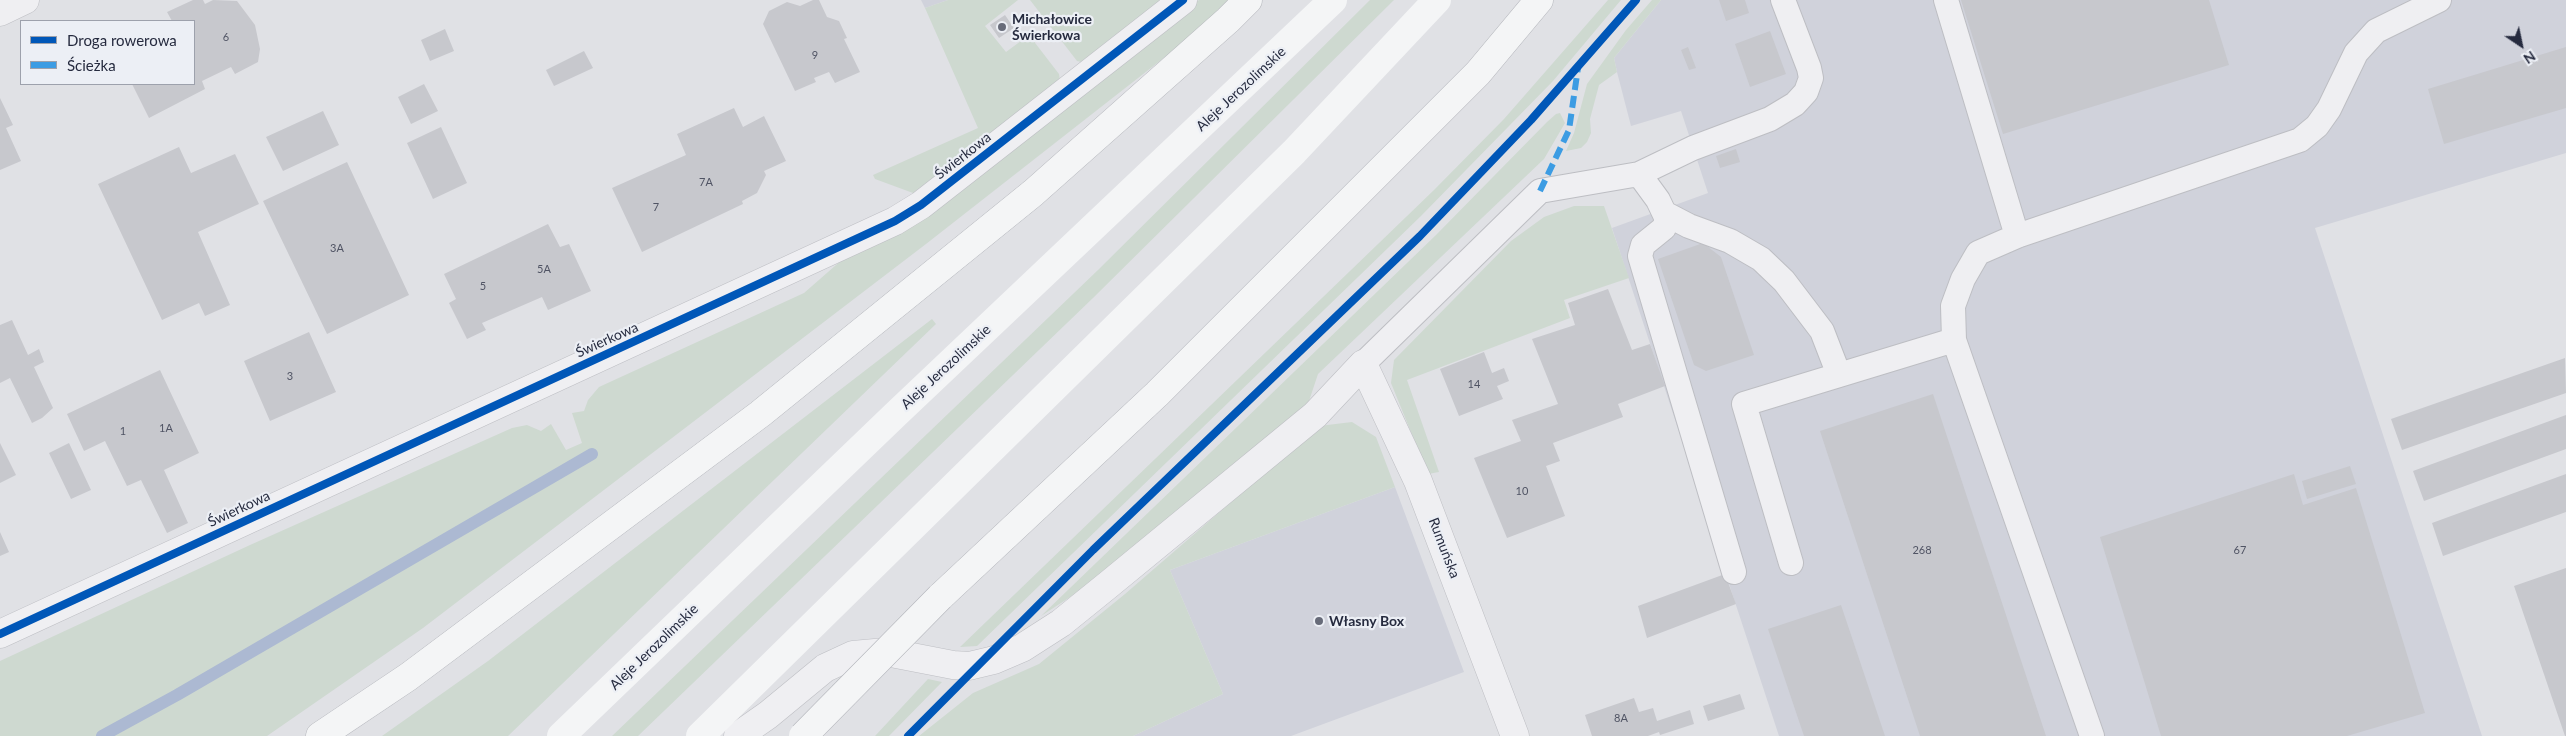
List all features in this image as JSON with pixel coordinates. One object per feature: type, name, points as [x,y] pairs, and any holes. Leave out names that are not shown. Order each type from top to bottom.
[{"type":"main road","points":[[320,736],[408,678],[760,414],[1033,193],[1228,20],[1248,0]]},
{"type":"main road","name":"Aleje Jerozolimskie","points":[[562,736],[896,414],[1333,0]]},
{"type":"main road","points":[[700,736],[1294,152],[1437,0]]},
{"type":"main road","points":[[803,736],[940,597],[1157,394],[1478,72],[1539,0]]},
{"type":"street","points":[[0,12],[25,0]]},
{"type":"street","name":"Świerkowa","points":[[0,634],[895,221],[920,205],[1182,0]]},
{"type":"street","points":[[738,736],[768,716],[825,668],[853,655],[886,652],[953,665],[969,666],[994,660],[1022,648],[1061,623],[1315,415],[1363,364]]},
{"type":"street","name":"Rumuńska","points":[[1363,364],[1418,481],[1515,736]]},
{"type":"lane","points":[[1363,364],[1540,191],[1640,174],[1693,148],[1770,119],[1795,104],[1806,92],[1811,78],[1783,0]]},
{"type":"lane","points":[[1946,0],[2017,236]]},
{"type":"lane","points":[[2092,736],[1954,340],[1953,306],[1963,279],[1978,253],[2017,236],[2300,140],[2317,126],[2329,109],[2356,53],[2376,31],[2439,0]]},
{"type":"lane","points":[[1640,174],[1666,214],[1667,219],[1664,228],[1643,245],[1640,256],[1734,572]]},
{"type":"lane","points":[[1666,214],[1689,226],[1730,241],[1761,259],[1784,280],[1822,332],[1839,375]]},
{"type":"lane","points":[[1791,562],[1744,404],[1954,340]]},
{"type":"shaded area","points":[[921,0],[948,0],[925,8]]},
{"type":"shaded area","points":[[948,0],[1018,0],[985,26],[1006,52],[1029,35],[1059,74],[1060,81],[913,193],[875,179],[873,175],[978,128],[925,8]]},
{"type":"shaded area","points":[[1030,0],[1163,0],[1081,62],[1077,61]]},
{"type":"shaded area","points":[[1199,0],[1231,0],[1193,35],[926,244],[600,493],[423,628],[267,736],[0,736],[0,661],[250,545],[512,428],[527,425],[541,431],[551,424],[566,450],[582,443],[572,413],[584,411],[588,400],[599,387],[804,293],[844,258]]},
{"type":"shaded area","points":[[1370,0],[1394,0],[1093,298],[638,736],[612,736],[1098,270]]},
{"type":"shaded area","points":[[1608,0],[1621,0],[1553,81],[1421,216],[977,646],[960,647],[1434,190],[1504,119]]},
{"type":"shaded area","points":[[1652,0],[1661,0],[1614,58],[1617,72],[1599,85],[1590,119],[1591,133],[1587,142],[1581,148],[1566,151],[1574,133],[1587,84],[1626,30]]},
{"type":"shaded area","points":[[1661,0],[2566,0],[2566,153],[2315,228],[2482,736],[1779,736],[1612,228],[1708,193],[1681,111],[1631,126],[1617,72],[1614,58]]},
{"type":"shaded area","points":[[1560,113],[1565,123],[1544,159],[1318,374],[1307,407],[1081,590],[1041,616],[1436,235],[1547,122]]},
{"type":"shaded area","points":[[1574,206],[1604,206],[1629,278],[1564,300],[1570,318],[1407,380],[1439,472],[1428,474],[1391,383],[1394,360],[1511,241],[1544,217]]},
{"type":"shaded area","points":[[932,319],[936,324],[508,736],[382,736],[488,661]]},
{"type":"shaded area","points":[[1352,422],[1376,437],[1395,487],[1170,570],[1223,694],[1133,736],[919,736],[973,693],[1039,664],[1125,594],[1319,426]]},
{"type":"shaded area","name":"Własny Box","points":[[1395,487],[1464,672],[1291,736],[1133,736],[1223,694],[1170,570]]},
{"type":"shaded area","points":[[928,679],[942,682],[889,736],[875,736]]},
{"type":"building","points":[[193,0],[203,0],[205,4],[213,0],[237,1],[255,25],[260,49],[258,62],[235,74],[231,67],[202,81],[205,89],[149,118],[132,85],[195,85],[195,20],[171,20],[167,12]]},
{"type":"building","points":[[813,0],[819,0],[827,17],[839,21],[847,38],[844,39],[860,72],[835,83],[829,72],[814,78],[816,82],[795,91],[763,24],[769,11],[787,2],[800,6]]},
{"type":"building","points":[[1719,0],[1745,0],[1749,13],[1726,21]]},
{"type":"building","points":[[1961,0],[2209,0],[2229,65],[2003,134]]},
{"type":"building","name":"Michałowice Świerkowa","points":[[1005,15],[1014,28],[999,38],[990,25]]},
{"type":"building","points":[[445,29],[454,51],[430,61],[421,40]]},
{"type":"building","points":[[1770,31],[1786,74],[1750,87],[1735,44]]},
{"type":"building","points":[[1688,47],[1696,68],[1689,70],[1681,50]]},
{"type":"building","points":[[2566,47],[2566,108],[2444,144],[2428,89]]},
{"type":"building","points":[[584,51],[593,68],[554,86],[546,70]]},
{"type":"building","points":[[424,84],[438,111],[411,124],[398,97]]},
{"type":"building","points":[[0,98],[13,125],[6,128],[21,161],[0,170]]},
{"type":"building","points":[[734,108],[743,127],[764,116],[786,161],[764,171],[766,175],[757,193],[742,201],[743,204],[642,252],[612,188],[686,155],[677,134]]},
{"type":"building","points":[[323,111],[339,145],[283,171],[266,137]]},
{"type":"building","points":[[441,127],[467,183],[433,199],[407,143]]},
{"type":"building","points":[[179,147],[191,173],[235,154],[259,204],[198,232],[230,305],[205,316],[199,303],[162,320],[98,184]]},
{"type":"building","points":[[1736,149],[1740,162],[1720,168],[1716,156]]},
{"type":"building","points":[[347,162],[409,295],[327,334],[263,201]]},
{"type":"building","points":[[548,224],[560,247],[569,244],[591,291],[548,310],[542,297],[482,323],[486,330],[467,339],[449,303],[456,299],[444,274]]},
{"type":"building","points":[[1703,243],[1721,257],[1754,355],[1706,371],[1694,365],[1658,259]]},
{"type":"building","points":[[1608,289],[1632,350],[1650,344],[1665,386],[1618,404],[1623,417],[1553,443],[1560,461],[1546,466],[1565,516],[1507,538],[1474,458],[1521,441],[1512,420],[1558,404],[1532,339],[1575,325],[1568,303]]},
{"type":"building","points":[[12,320],[28,355],[39,349],[44,362],[34,367],[53,408],[42,418],[32,423],[10,378],[0,383],[0,325]]},
{"type":"building","points":[[309,332],[336,392],[270,421],[244,361]]},
{"type":"building","points":[[1484,352],[1492,373],[1504,368],[1509,381],[1497,386],[1503,399],[1459,416],[1440,369]]},
{"type":"building","points":[[2565,358],[2566,393],[2402,450],[2391,419]]},
{"type":"building","points":[[160,370],[199,453],[164,470],[188,523],[167,533],[141,480],[127,486],[105,441],[84,451],[67,414]]},
{"type":"building","points":[[1933,394],[2046,736],[1920,736],[1820,431]]},
{"type":"building","points":[[2566,415],[2566,449],[2424,501],[2413,471]]},
{"type":"building","points":[[0,443],[16,475],[0,483]]},
{"type":"building","points":[[69,443],[91,490],[71,499],[49,453]]},
{"type":"building","points":[[2350,466],[2356,484],[2307,499],[2302,481]]},
{"type":"building","points":[[2294,474],[2303,505],[2356,488],[2425,713],[2347,736],[2161,736],[2100,537]]},
{"type":"building","points":[[2566,474],[2566,512],[2443,556],[2432,523]]},
{"type":"building","points":[[0,532],[9,552],[0,556]]},
{"type":"building","points":[[2566,568],[2566,736],[2565,736],[2514,586]]},
{"type":"building","points":[[1725,574],[1736,604],[1647,638],[1638,606]]},
{"type":"building","points":[[1841,605],[1885,736],[1804,736],[1768,629]]},
{"type":"building","points":[[1740,694],[1745,709],[1708,721],[1703,706]]},
{"type":"building","points":[[1634,698],[1639,712],[1653,708],[1657,721],[1690,710],[1694,724],[1660,735],[1659,732],[1648,736],[1592,736],[1585,715]]},
{"type":"waterway","points":[[102,736],[177,695],[592,454]]},
{"type":"marked path","points":[[1540,191],[1569,130],[1578,68]]},
{"type":"cycle path","points":[[0,634],[895,221],[921,205],[1183,0]]},
{"type":"cycle path","points":[[908,736],[1093,550],[1420,236],[1531,120],[1636,0]]},
{"type":"place","name":"Michałowice Świerkowa","points":[[1002,27]]},
{"type":"place","name":"Własny Box","points":[[1319,621]]}]
